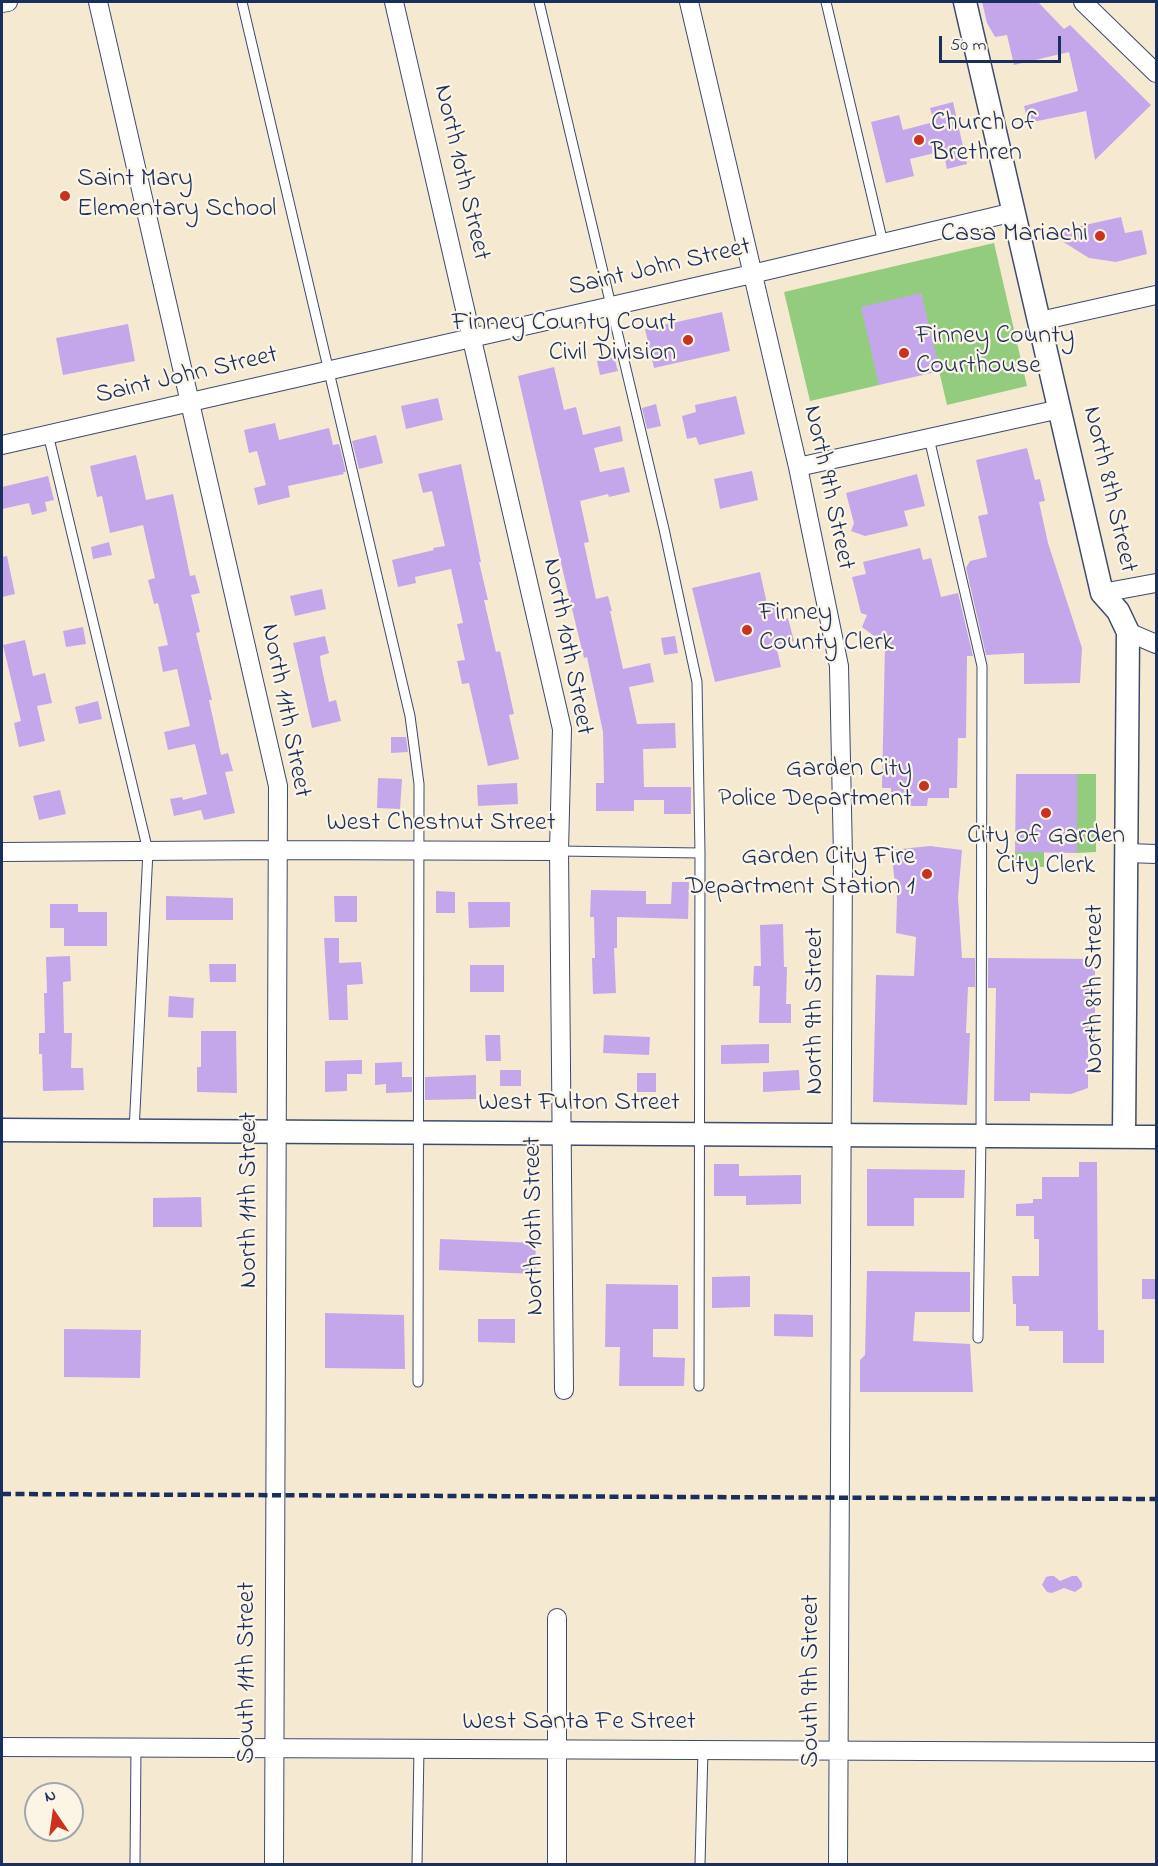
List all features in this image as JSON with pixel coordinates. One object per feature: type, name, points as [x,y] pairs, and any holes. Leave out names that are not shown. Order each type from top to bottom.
[{"type":"street","points":[[2,3],[8,2]]},
{"type":"street","name":"North 11th Street","points":[[98,2],[278,786],[275,1483]]},
{"type":"street","name":"North 10th Street","points":[[394,2],[562,729],[559,851],[564,1390]]},
{"type":"street","name":"North 9th Street","points":[[689,2],[798,467],[839,666],[843,857],[840,1498]]},
{"type":"street","name":"North 8th Street","points":[[966,2],[1102,593],[1118,611],[1128,632],[1124,1137]]},
{"type":"street","points":[[1083,2],[1156,73]]},
{"type":"street","name":"Saint John Street","points":[[2,445],[1014,212]]},
{"type":"street","points":[[1040,321],[1156,296]]},
{"type":"street","points":[[798,467],[1060,409]]},
{"type":"street","points":[[1102,593],[1156,583]]},
{"type":"street","points":[[1128,632],[1156,644]]},
{"type":"street","name":"West Chestnut Street","points":[[2,852],[559,851]]},
{"type":"street","points":[[1126,854],[1156,854]]},
{"type":"street","name":"West Fulton Street","points":[[2,1130],[1156,1137]]},
{"type":"street","name":"South 11th Street","points":[[274,1864],[275,1483]]},
{"type":"street","name":"South 9th Street","points":[[838,1864],[840,1498]]},
{"type":"street","points":[[557,1618],[557,1864]]},
{"type":"street","name":"West Santa Fe Street","points":[[2,1746],[1156,1752]]},
{"type":"lane","points":[[242,2],[410,716],[419,784],[418,1382]]},
{"type":"lane","points":[[538,2],[664,529],[697,682],[700,853],[699,1386]]},
{"type":"lane","points":[[826,2],[883,243]]},
{"type":"lane","points":[[48,434],[148,851],[134,1131]]},
{"type":"lane","points":[[930,438],[982,666],[978,1338]]},
{"type":"lane","name":"West Chestnut Street","points":[[559,851],[700,853]]},
{"type":"lane","points":[[135,1864],[136,1747]]},
{"type":"lane","points":[[417,1864],[419,1749]]},
{"type":"lane","points":[[700,1864],[703,1750]]},
{"type":"green space","points":[[994,243],[1027,386],[947,405],[921,294],[879,385],[810,401],[784,292]]},
{"type":"green space","points":[[1077,774],[1096,774],[1096,852],[1077,853]]},
{"type":"green space","points":[[1015,852],[1044,852],[1044,867],[1015,866]]},
{"type":"building","points":[[982,2],[1038,2],[1064,29],[1070,25],[1151,105],[1095,160],[1086,111],[1028,123],[1024,106],[1078,91],[1069,52],[1014,65],[1007,35],[995,37],[987,23]]},
{"type":"building","name":"Church of Brethren","points":[[953,102],[967,164],[947,169],[943,151],[910,159],[914,176],[886,183],[871,122],[899,115],[903,130],[934,122],[930,108]]},
{"type":"building","name":"Casa Mariachi","points":[[1121,217],[1125,233],[1142,230],[1147,254],[1116,262],[1089,258],[1049,233]]},
{"type":"building","name":"Finney County Courthouse","points":[[921,293],[940,371],[879,385],[861,307]]},
{"type":"building","name":"Finney County Court Civil Division","points":[[722,312],[730,351],[654,368],[645,329]]},
{"type":"building","points":[[128,324],[135,361],[63,375],[56,338]]},
{"type":"building","points":[[614,357],[618,371],[600,375],[597,361]]},
{"type":"building","points":[[554,367],[564,410],[576,407],[583,435],[620,426],[623,441],[594,448],[600,472],[624,467],[630,492],[609,497],[608,494],[580,501],[589,542],[584,543],[596,599],[608,596],[623,669],[650,663],[654,682],[629,687],[637,724],[675,723],[676,748],[643,749],[644,787],[691,787],[691,814],[664,814],[664,800],[634,800],[634,811],[596,811],[596,783],[604,783],[603,732],[587,657],[584,658],[518,376]]},
{"type":"building","points":[[736,396],[745,434],[699,445],[696,437],[687,439],[682,416],[696,412],[695,405]]},
{"type":"building","points":[[438,398],[443,420],[406,429],[401,406]]},
{"type":"building","points":[[656,404],[661,426],[647,429],[642,408]]},
{"type":"building","points":[[275,423],[279,440],[329,428],[333,445],[339,444],[346,472],[288,486],[290,497],[258,505],[254,488],[266,485],[257,451],[249,453],[244,430]]},
{"type":"building","points":[[376,435],[383,463],[359,469],[352,441]]},
{"type":"building","points":[[1027,448],[1035,480],[1040,479],[1045,501],[1039,502],[1048,543],[1082,648],[1080,683],[1024,684],[1024,653],[986,655],[966,568],[970,561],[987,557],[978,516],[988,514],[976,460]]},
{"type":"building","points":[[136,455],[146,500],[173,494],[190,576],[195,575],[200,593],[191,595],[200,632],[196,633],[212,700],[209,700],[221,755],[228,753],[233,771],[225,772],[235,813],[204,820],[201,810],[174,816],[170,799],[182,797],[183,800],[207,794],[195,744],[168,750],[164,732],[190,726],[177,669],[163,672],[158,647],[168,645],[158,603],[154,604],[148,580],[155,578],[143,525],[110,533],[102,496],[97,497],[90,466]]},
{"type":"building","points":[[461,464],[488,600],[484,600],[496,652],[500,651],[514,714],[509,715],[519,759],[488,766],[469,683],[462,684],[457,661],[465,660],[457,624],[463,623],[451,569],[415,577],[416,583],[398,587],[392,560],[445,546],[432,491],[423,493],[418,474]]},
{"type":"building","points":[[752,471],[758,500],[720,509],[714,479]]},
{"type":"building","points":[[917,474],[925,506],[904,511],[908,526],[865,536],[851,531],[854,523],[846,493]]},
{"type":"building","points":[[48,476],[54,500],[45,502],[47,511],[32,515],[29,503],[2,509],[2,487]]},
{"type":"building","points":[[109,542],[112,555],[93,559],[91,547]]},
{"type":"building","points":[[920,548],[923,560],[931,558],[941,597],[958,593],[973,656],[967,656],[966,738],[958,738],[957,788],[949,788],[949,798],[928,798],[927,806],[909,806],[909,797],[891,797],[891,788],[882,788],[885,644],[862,627],[867,615],[861,613],[852,577],[866,574],[863,562]]},
{"type":"building","points":[[7,556],[15,594],[2,597],[2,557]]},
{"type":"building","name":"Finney County Clerk","points":[[760,572],[767,604],[779,601],[783,619],[788,618],[794,641],[776,645],[781,667],[715,682],[692,588]]},
{"type":"building","points":[[322,589],[326,609],[295,616],[290,596]]},
{"type":"building","points":[[83,627],[86,644],[66,647],[63,631]]},
{"type":"building","points":[[325,636],[329,653],[320,656],[321,665],[329,702],[336,700],[341,721],[312,728],[293,643]]},
{"type":"building","points":[[675,636],[678,653],[664,655],[661,638]]},
{"type":"building","points":[[25,640],[33,676],[45,673],[52,703],[37,706],[45,741],[19,747],[14,723],[21,721],[3,645]]},
{"type":"building","points":[[98,701],[102,719],[79,724],[75,707]]},
{"type":"building","points":[[391,737],[406,737],[408,752],[391,753]]},
{"type":"building","name":"City of Garden City Clerk","points":[[1016,774],[1077,774],[1077,853],[1015,852]]},
{"type":"building","points":[[378,778],[402,779],[400,809],[377,808]]},
{"type":"building","points":[[517,783],[518,804],[478,806],[477,785]]},
{"type":"building","points":[[60,790],[66,814],[39,820],[33,796]]},
{"type":"building","points":[[930,846],[962,850],[958,897],[962,958],[975,958],[975,987],[968,987],[966,1033],[970,1033],[967,1105],[873,1102],[876,975],[914,976],[916,937],[896,933],[897,899],[891,850]]},
{"type":"building","points":[[672,882],[689,882],[688,919],[617,917],[617,948],[614,948],[616,993],[593,994],[592,958],[595,958],[594,917],[590,917],[591,890],[646,891],[646,904],[671,904]]},
{"type":"building","points":[[436,891],[455,892],[455,913],[436,913]]},
{"type":"building","points":[[166,896],[233,898],[233,920],[166,920]]},
{"type":"building","points":[[334,896],[357,896],[357,922],[335,922]]},
{"type":"building","points":[[468,902],[510,902],[510,927],[469,928]]},
{"type":"building","points":[[50,904],[78,904],[78,912],[107,912],[107,946],[64,946],[64,928],[50,928]]},
{"type":"building","points":[[783,924],[784,967],[787,967],[786,1004],[791,1004],[791,1023],[759,1023],[760,986],[753,986],[754,966],[761,966],[760,925]]},
{"type":"building","points":[[324,938],[339,938],[339,963],[361,962],[363,984],[347,985],[348,1020],[329,1020]]},
{"type":"building","points":[[70,956],[71,981],[63,982],[64,1033],[72,1033],[71,1068],[83,1068],[84,1090],[43,1091],[39,1033],[45,1033],[46,957]]},
{"type":"building","points":[[988,958],[1095,959],[1095,1042],[1088,1042],[1088,1088],[1071,1094],[1030,1093],[1030,1101],[994,1101],[996,988],[988,988]]},
{"type":"building","points":[[209,964],[236,964],[236,982],[210,982]]},
{"type":"building","points":[[470,965],[504,965],[504,992],[470,992]]},
{"type":"building","points":[[169,996],[194,998],[193,1018],[168,1017]]},
{"type":"building","points":[[201,1031],[236,1031],[237,1093],[197,1092],[197,1067],[201,1067]]},
{"type":"building","points":[[485,1035],[500,1035],[501,1061],[486,1061]]},
{"type":"building","points":[[604,1035],[650,1037],[649,1055],[603,1053]]},
{"type":"building","points":[[769,1044],[769,1063],[721,1064],[721,1045]]},
{"type":"building","points":[[362,1060],[362,1074],[347,1074],[347,1091],[325,1092],[325,1061]]},
{"type":"building","points":[[402,1062],[402,1077],[412,1077],[412,1092],[386,1093],[386,1084],[375,1085],[375,1063]]},
{"type":"building","points":[[500,1070],[521,1070],[521,1086],[500,1086]]},
{"type":"building","points":[[799,1070],[800,1090],[763,1092],[763,1072]]},
{"type":"building","points":[[637,1073],[656,1073],[656,1092],[637,1092]]},
{"type":"building","points":[[476,1075],[476,1099],[425,1100],[425,1077]]},
{"type":"building","points":[[1079,1162],[1097,1162],[1098,1330],[1104,1330],[1104,1363],[1063,1363],[1063,1331],[1029,1331],[1029,1326],[1016,1326],[1016,1304],[1013,1304],[1012,1276],[1039,1276],[1039,1239],[1034,1239],[1034,1216],[1016,1216],[1016,1204],[1033,1203],[1033,1199],[1042,1199],[1042,1177],[1079,1177]]},
{"type":"building","points":[[714,1164],[739,1164],[739,1176],[801,1175],[801,1204],[746,1205],[746,1196],[714,1196]]},
{"type":"building","points":[[867,1169],[965,1170],[964,1198],[914,1198],[914,1226],[867,1226]]},
{"type":"building","points":[[201,1197],[202,1227],[153,1227],[153,1198]]},
{"type":"building","points":[[440,1239],[536,1243],[535,1274],[439,1270]]},
{"type":"building","points":[[867,1271],[970,1272],[970,1312],[915,1312],[913,1341],[970,1344],[973,1392],[860,1392],[860,1360],[865,1355]]},
{"type":"building","points":[[750,1276],[750,1307],[712,1308],[712,1277]]},
{"type":"building","points":[[1142,1279],[1156,1279],[1156,1299],[1142,1299]]},
{"type":"building","points":[[606,1284],[678,1285],[678,1329],[653,1329],[653,1357],[685,1358],[684,1386],[619,1386],[620,1347],[605,1347]]},
{"type":"building","points":[[325,1313],[404,1315],[405,1369],[325,1368]]},
{"type":"building","points":[[774,1314],[813,1315],[813,1337],[774,1336]]},
{"type":"building","points":[[478,1319],[515,1319],[515,1343],[478,1342]]},
{"type":"building","points":[[64,1329],[141,1330],[140,1378],[64,1377]]},
{"type":"building","points":[[1050,1576],[1060,1581],[1077,1576],[1082,1587],[1075,1592],[1064,1588],[1052,1593],[1047,1592],[1042,1585],[1046,1577]]},
{"type":"railway","points":[[2,1494],[1156,1499]]},
{"type":"place","name":"Church of Brethren","points":[[919,140]]},
{"type":"place","name":"Saint Mary Elementary School","points":[[65,196]]},
{"type":"place","name":"Casa Mariachi","points":[[1100,236]]},
{"type":"place","name":"Finney County Court Civil Division","points":[[688,340]]},
{"type":"place","name":"Finney County Courthouse","points":[[904,353]]},
{"type":"place","name":"Finney County Clerk","points":[[747,630]]},
{"type":"place","name":"Garden City Police Department","points":[[924,786]]},
{"type":"place","name":"City of Garden City Clerk","points":[[1046,813]]},
{"type":"place","name":"Garden City Fire Department Station 1","points":[[927,874]]}]
